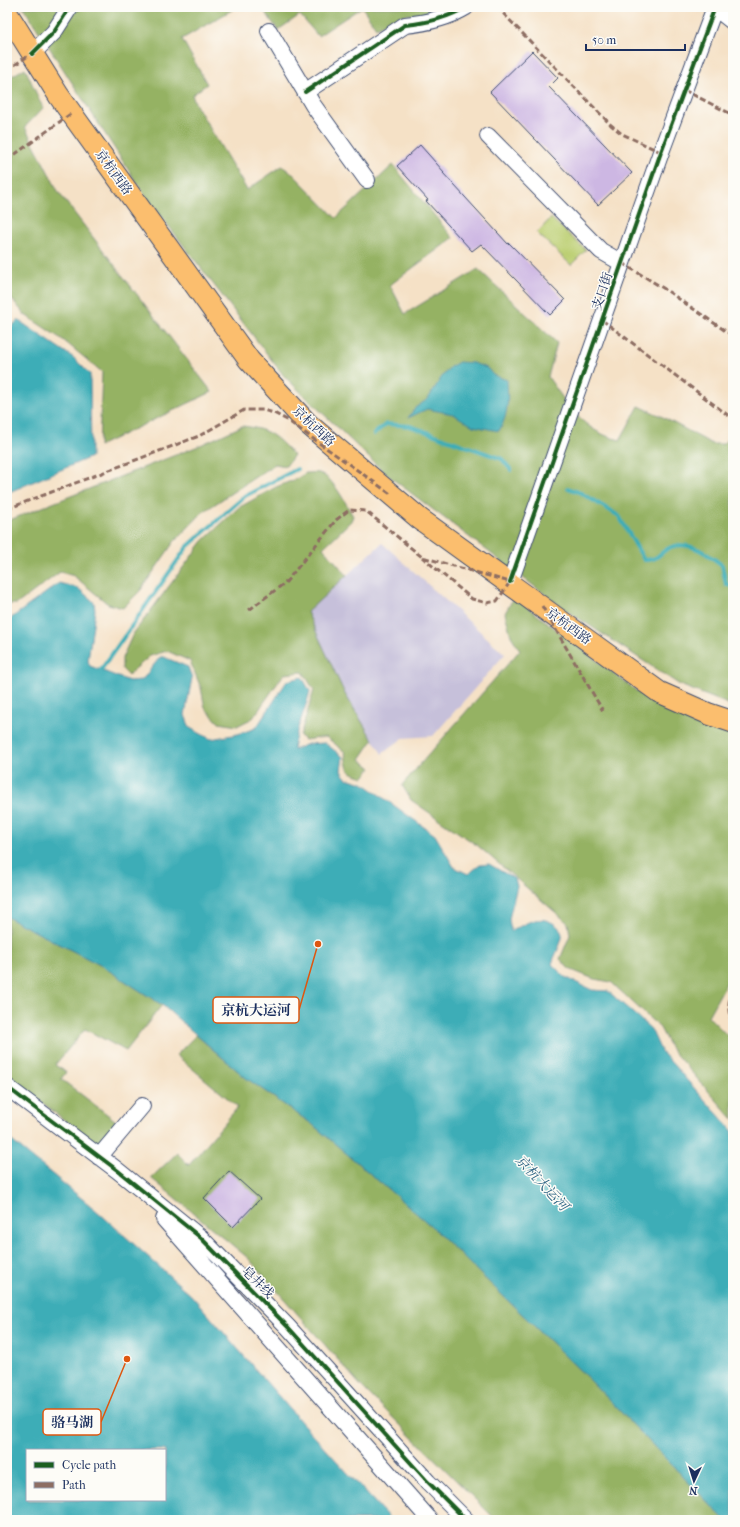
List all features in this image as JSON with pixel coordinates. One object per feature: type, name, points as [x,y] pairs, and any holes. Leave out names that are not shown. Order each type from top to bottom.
[{"type":"main road","name":"京杭西路","points":[[7,13],[63,102],[249,360],[308,424],[420,519],[510,582],[659,692],[709,714],[733,722]]},
{"type":"street","points":[[32,54],[54,32],[70,7]]},
{"type":"street","points":[[306,92],[405,25],[440,19],[466,7]]},
{"type":"street","points":[[715,8],[733,22]]},
{"type":"street","name":"支口街","points":[[510,582],[622,263],[715,8]]},
{"type":"street","points":[[269,32],[306,92],[367,180]]},
{"type":"street","points":[[488,136],[601,251],[622,263]]},
{"type":"street","name":"皂井线","points":[[7,1087],[117,1170],[201,1238],[288,1327],[428,1482],[466,1520]]},
{"type":"street","points":[[99,1157],[142,1106]]},
{"type":"street","name":"皂井线","points":[[117,1170],[178,1234],[430,1520]]},
{"type":"shaded area","points":[[382,543],[505,654],[433,736],[403,738],[382,754],[345,694],[307,612]]},
{"type":"green space","points":[[23,7],[237,7],[182,39],[207,84],[192,95],[196,105],[247,190],[282,166],[294,175],[336,218],[393,165],[453,238],[390,285],[405,314],[478,269],[557,343],[548,377],[562,398],[578,416],[596,431],[620,440],[639,406],[661,416],[712,444],[724,444],[733,430],[733,706],[680,685],[563,608],[386,474],[284,376],[144,194]]},
{"type":"green space","points":[[261,7],[362,7],[318,36],[300,15],[278,30]]},
{"type":"green space","points":[[362,7],[441,7],[430,14],[403,15],[376,28]]},
{"type":"green space","points":[[25,68],[43,108],[25,127],[59,193],[212,392],[99,446],[102,372],[63,340],[25,315],[7,293],[7,79]]},
{"type":"green space","points":[[551,218],[586,250],[571,265],[537,233]]},
{"type":"green space","points":[[242,426],[266,431],[277,438],[294,455],[286,466],[275,464],[203,512],[174,542],[140,591],[123,608],[108,604],[74,576],[60,572],[17,604],[7,604],[7,521],[196,447]]},
{"type":"green space","points":[[306,473],[319,473],[329,480],[339,492],[353,516],[351,521],[323,548],[347,575],[307,612],[345,694],[373,740],[360,759],[371,768],[364,777],[348,769],[345,752],[326,737],[305,740],[300,736],[314,690],[303,672],[284,674],[253,718],[237,726],[219,723],[205,708],[201,688],[190,661],[167,651],[150,656],[128,675],[122,669],[122,658],[133,634],[203,541],[238,508],[276,487],[296,479]]},
{"type":"green space","points":[[514,597],[651,702],[733,736],[733,971],[708,1016],[733,1041],[733,1119],[671,1049],[660,1028],[611,982],[594,979],[569,969],[560,959],[570,935],[568,923],[478,846],[411,800],[402,785],[520,650],[511,636],[505,613]]},
{"type":"green space","points":[[7,917],[102,966],[162,1005],[126,1051],[85,1029],[55,1065],[66,1072],[61,1079],[116,1121],[96,1145],[7,1075]]},
{"type":"green space","points":[[196,1035],[246,1078],[312,1124],[430,1225],[591,1381],[725,1520],[496,1520],[362,1387],[248,1258],[151,1178],[177,1153],[189,1165],[238,1107],[176,1055]]},
{"type":"water","points":[[18,320],[74,358],[90,374],[91,457],[7,493],[7,331]]},
{"type":"water","points":[[459,362],[473,363],[487,368],[493,375],[507,380],[508,400],[505,419],[499,431],[473,426],[453,414],[427,409],[408,418],[415,408],[428,399],[450,367]]},
{"type":"water","points":[[59,583],[78,588],[94,602],[95,610],[88,661],[90,666],[129,681],[142,680],[160,657],[164,657],[188,667],[192,678],[185,715],[190,728],[211,739],[238,734],[256,728],[287,681],[302,677],[310,691],[296,735],[293,750],[308,744],[325,743],[343,757],[341,771],[346,778],[363,783],[435,835],[454,867],[468,874],[480,865],[489,864],[515,879],[517,886],[509,919],[511,931],[533,920],[550,921],[557,926],[562,933],[562,938],[552,964],[565,977],[592,990],[608,991],[651,1029],[661,1051],[733,1131],[733,1520],[725,1520],[591,1381],[430,1225],[312,1124],[246,1078],[162,1005],[102,966],[7,917],[7,618],[10,619]]},
{"type":"water","points":[[7,1137],[97,1211],[192,1296],[302,1423],[391,1520],[7,1520]]},
{"type":"building","points":[[532,51],[558,78],[549,87],[632,173],[598,205],[490,92]]},
{"type":"building","points":[[420,145],[444,172],[443,173],[508,244],[509,243],[565,300],[550,315],[481,244],[472,251],[426,201],[428,200],[397,166]]},
{"type":"building","points":[[229,1171],[260,1199],[233,1227],[204,1198]]},
{"type":"waterway","points":[[374,434],[386,424],[410,426],[502,459],[511,470]]},
{"type":"waterway","points":[[98,674],[187,547],[245,496],[297,469]]},
{"type":"waterway","points":[[568,488],[581,493],[619,516],[644,560],[654,559],[667,549],[678,545],[692,547],[705,553],[722,565],[726,584],[733,587]]},
{"type":"marked path","points":[[497,7],[611,125],[622,134],[661,152]]},
{"type":"marked path","points":[[7,70],[34,52]]},
{"type":"marked path","points":[[684,90],[733,115]]},
{"type":"marked path","points":[[7,160],[72,113]]},
{"type":"marked path","points":[[622,263],[663,288],[733,336]]},
{"type":"marked path","points":[[602,320],[733,419]]},
{"type":"marked path","points":[[7,509],[199,436],[244,410],[263,410],[274,413],[287,420],[392,495]]},
{"type":"marked path","points":[[249,610],[286,582],[336,520],[349,510],[366,511],[422,557],[510,582],[497,601],[487,603],[472,599],[422,557]]},
{"type":"marked path","points":[[542,606],[603,711]]},
{"type":"marked path","points":[[733,991],[729,1000],[729,1014],[733,1028]]},
{"type":"cycle path","points":[[32,54],[54,32],[70,7]]},
{"type":"cycle path","points":[[305,92],[405,25],[437,19],[466,7]]},
{"type":"cycle path","points":[[510,582],[661,152],[715,7]]},
{"type":"cycle path","points":[[7,1087],[117,1170],[201,1238],[288,1327],[428,1482],[466,1520]]},
{"type":"place","name":"京杭大运河","points":[[318,944]]},
{"type":"place","name":"骆马湖","points":[[127,1359]]}]
